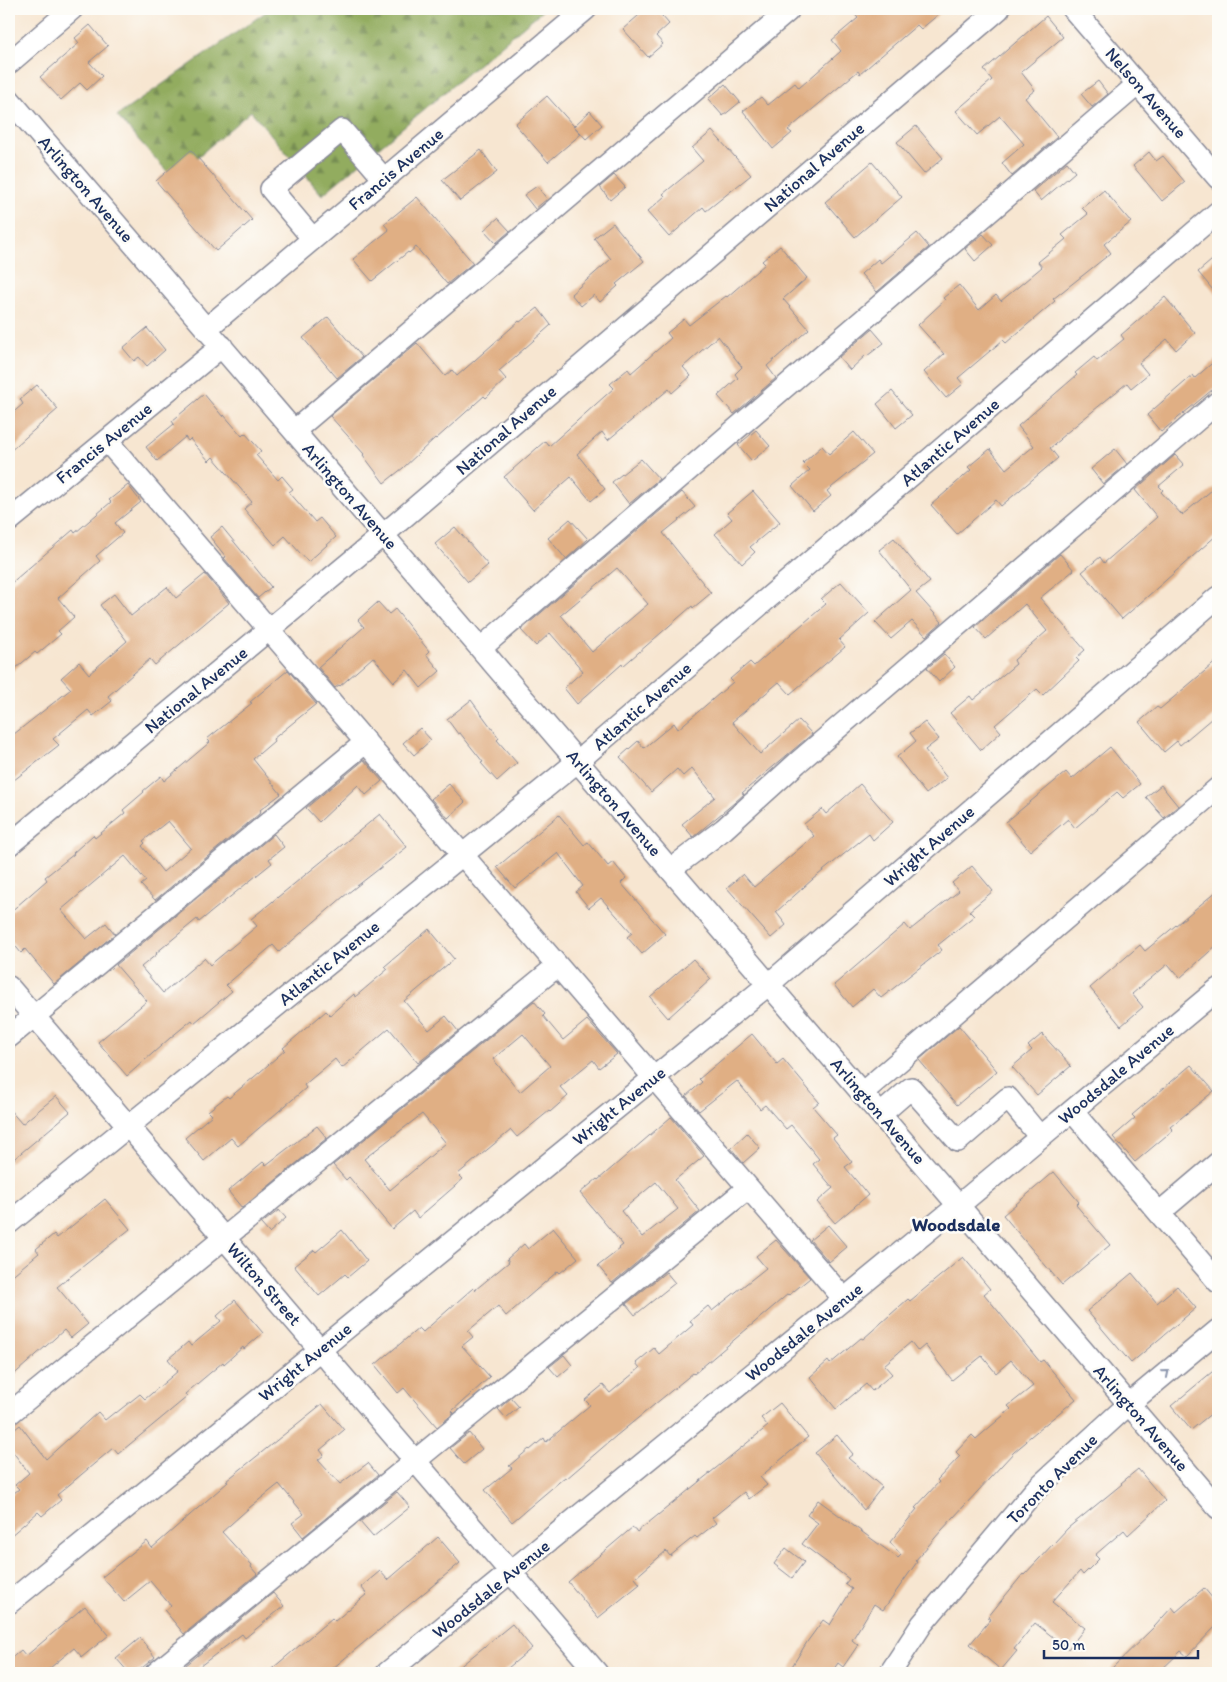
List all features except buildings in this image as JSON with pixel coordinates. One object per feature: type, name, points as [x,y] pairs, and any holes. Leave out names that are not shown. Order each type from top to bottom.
[{"type":"street","points":[[9,63],[72,9]]},
{"type":"street","name":"Francis Avenue","points":[[206,329],[586,9]]},
{"type":"street","name":"National Avenue","points":[[9,845],[383,535],[999,9]]},
{"type":"street","name":"Nelson Avenue","points":[[1074,9],[1218,178]]},
{"type":"street","points":[[294,431],[788,10]]},
{"type":"street","points":[[480,648],[1138,84]]},
{"type":"street","name":"Arlington Avenue","points":[[9,99],[1218,1508]]},
{"type":"street","points":[[313,239],[271,189],[342,130],[384,179]]},
{"type":"street","name":"Atlantic Avenue","points":[[9,1224],[578,761],[1218,212]]},
{"type":"street","name":"Francis Avenue","points":[[9,521],[222,346]]},
{"type":"street","points":[[671,870],[724,829],[797,763],[1218,402]]},
{"type":"street","points":[[107,440],[844,1299]]},
{"type":"street","name":"Wright Avenue","points":[[9,1603],[769,984],[1218,597]]},
{"type":"street","points":[[9,1037],[366,742]]},
{"type":"street","points":[[862,1093],[1218,788]]},
{"type":"street","points":[[9,1414],[557,966]]},
{"type":"street","name":"Wilton Street","points":[[9,987],[597,1673]]},
{"type":"street","name":"Woodsdale Avenue","points":[[388,1673],[959,1205],[1218,988]]},
{"type":"street","points":[[881,1114],[911,1088],[958,1142],[1008,1098],[1040,1138]]},
{"type":"street","points":[[1072,1111],[1218,1282]]},
{"type":"street","points":[[1159,1213],[1218,1163]]},
{"type":"street","points":[[156,1673],[748,1188]]},
{"type":"street","name":"Toronto Avenue","points":[[890,1673],[922,1624],[1035,1490],[1129,1404],[1218,1330]]},
{"type":"green space","points":[[270,9],[544,9],[322,195],[251,111],[173,178],[117,116]]},
{"type":"district","name":"Woodsdale","points":[[956,1224]]}]
